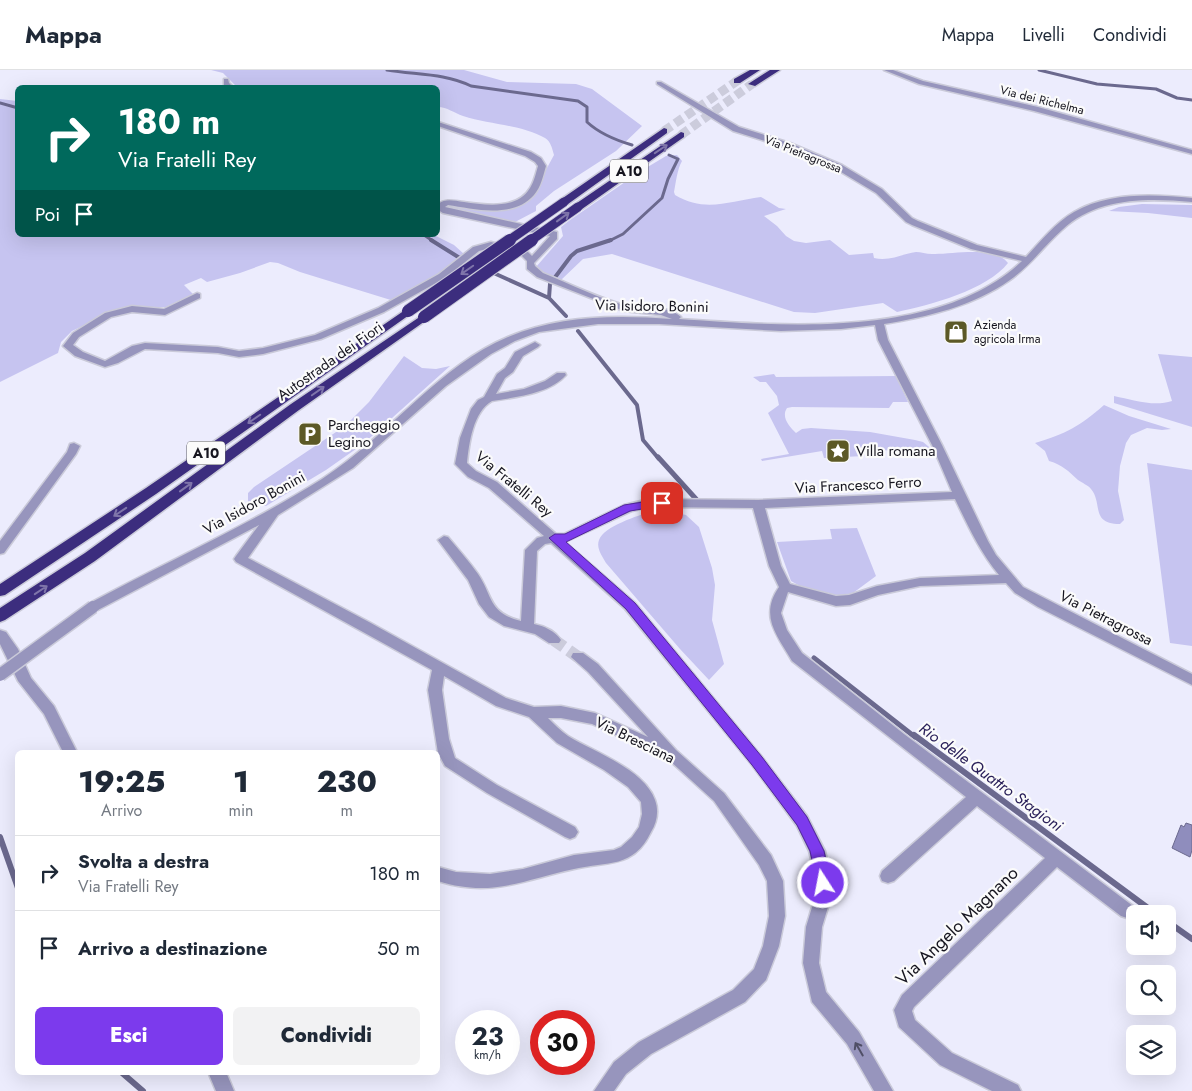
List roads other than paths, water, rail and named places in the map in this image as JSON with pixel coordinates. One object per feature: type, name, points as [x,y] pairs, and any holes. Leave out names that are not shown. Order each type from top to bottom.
[{"type":"highway","points":[[737,81],[756,70]]},
{"type":"highway","points":[[752,84],[776,70]]},
{"type":"highway","name":"Autostrada dei Fiori","points":[[0,591],[152,491],[664,131]]},
{"type":"highway","name":"Autostrada dei Fiori","points":[[0,616],[90,557],[288,413],[681,136]]},
{"type":"street","name":"Via dei Richelma","points":[[888,70],[921,83],[1035,109],[1192,152]]},
{"type":"street","points":[[226,80],[227,85]]},
{"type":"street","name":"Via Pietragrossa","points":[[659,83],[736,129],[787,145],[839,167],[879,191],[909,220],[915,223],[974,247],[1028,260]]},
{"type":"street","points":[[440,125],[528,154],[538,160],[542,166],[531,194],[509,206],[490,208],[446,202],[440,206]]},
{"type":"street","name":"Via Isidoro Bonini","points":[[0,675],[93,607],[276,512],[358,459],[465,365],[512,339],[534,331],[575,322],[614,319],[780,328],[879,321],[930,311],[958,303],[994,287],[1016,271],[1067,221],[1085,210],[1106,204],[1139,199],[1192,200]]},
{"type":"street","points":[[440,208],[446,211],[554,234],[554,237],[532,260],[530,267],[540,274],[627,309],[663,312],[673,315],[682,322]]},
{"type":"street","points":[[197,296],[165,312],[132,309],[108,315],[76,336],[68,346],[78,354],[105,364],[136,348],[145,346],[218,350],[239,354],[263,351],[318,337],[381,310],[442,276],[476,249],[491,246],[505,248],[524,254],[532,260]]},
{"type":"street","name":"Via Pietragrossa","points":[[879,321],[884,340],[937,445],[959,495],[992,558],[1009,579],[1020,590],[1044,604],[1192,680]]},
{"type":"street","name":"Via Fratelli Rey","points":[[535,344],[519,354],[509,370],[501,376],[488,399],[482,402],[475,412],[462,448],[461,464],[472,474],[493,485],[555,538]]},
{"type":"street","points":[[488,399],[510,396],[543,385],[561,375]]},
{"type":"street","points":[[0,550],[72,452],[74,446]]},
{"type":"street","name":"Via Francesco Ferro","points":[[758,504],[959,495]]},
{"type":"street","name":"Via Fratelli Rey","points":[[527,628],[531,550],[541,541],[566,538],[628,508],[649,503],[758,504]]},
{"type":"street","points":[[758,504],[775,566],[785,587],[836,601],[850,600],[877,591],[920,582],[1009,579]]},
{"type":"street","name":"Via Bresciana","points":[[276,512],[240,559],[372,629],[501,702],[534,713],[560,712],[595,719],[674,756],[719,797],[765,860],[775,881],[776,916],[772,946],[760,974],[739,996],[645,1048],[620,1068],[603,1091]]},
{"type":"street","points":[[555,538],[630,606],[757,761],[802,821],[817,851],[822,872],[824,894],[814,927],[811,963],[818,996],[853,1038],[884,1091]]},
{"type":"street","points":[[444,540],[474,578],[479,592],[494,614],[509,623],[539,630],[554,640]]},
{"type":"street","points":[[785,587],[779,596],[775,613],[781,631],[797,657],[1126,911]]},
{"type":"street","points":[[1,635],[11,650],[25,680],[49,710],[69,750]]},
{"type":"street","points":[[578,657],[593,668],[674,756]]},
{"type":"street","points":[[439,668],[435,690],[442,739],[445,753],[450,762],[492,789],[570,832]]},
{"type":"street","points":[[440,875],[457,880],[490,883],[515,878],[575,862],[613,857],[627,852],[644,833],[651,811],[647,798],[630,780],[560,737],[534,713]]},
{"type":"street","points":[[888,876],[976,796]]},
{"type":"street","name":"Via Angelo Magnano","points":[[1012,1091],[946,1059],[909,1026],[905,1021],[903,1010],[908,1001],[1056,858]]},
{"type":"street","points":[[218,1075],[225,1091]]},
{"type":"waterway","points":[[387,70],[451,79],[471,86],[578,101],[587,107],[587,122],[608,136],[632,145]]},
{"type":"waterway","points":[[1039,70],[1097,84],[1156,89],[1177,98],[1192,100]]},
{"type":"waterway","name":"Rio delle Quattro Stagioni","points":[[0,103],[15,107]]},
{"type":"waterway","points":[[611,240],[623,234],[662,198],[668,179],[678,159],[669,155]]},
{"type":"waterway","name":"Rio delle Quattro Stagioni","points":[[427,237],[433,241]]},
{"type":"waterway","name":"Rio delle Quattro Stagioni","points":[[431,240],[463,260]]},
{"type":"waterway","points":[[549,298],[550,284],[571,256],[577,251],[611,240]]},
{"type":"waterway","name":"Rio delle Quattro Stagioni","points":[[476,265],[549,298]]},
{"type":"waterway","name":"Rio delle Quattro Stagioni","points":[[549,298],[566,316]]},
{"type":"waterway","name":"Rio delle Quattro Stagioni","points":[[578,331],[637,405],[643,440],[659,459]]},
{"type":"waterway","name":"Rio delle Quattro Stagioni","points":[[658,457],[696,499]]},
{"type":"waterway","name":"Rio delle Quattro Stagioni","points":[[814,658],[915,737]]},
{"type":"waterway","name":"Rio delle Quattro Stagioni","points":[[914,735],[1144,905]]},
{"type":"waterway","points":[[0,837],[15,880]]},
{"type":"waterway","name":"Rio delle Quattro Stagioni","points":[[1176,928],[1192,939]]},
{"type":"waterway","points":[[124,1075],[143,1091]]},
{"type":"tunnel","points":[[664,131],[737,81]]},
{"type":"tunnel","points":[[681,135],[752,84]]},
{"type":"tunnel","points":[[554,640],[578,657]]},
{"type":"place","name":"Azienda agricola Irma","points":[[956,332]]},
{"type":"place","name":"Parcheggio Legino","points":[[310,434]]},
{"type":"place","name":"Villa romana","points":[[838,451]]}]
